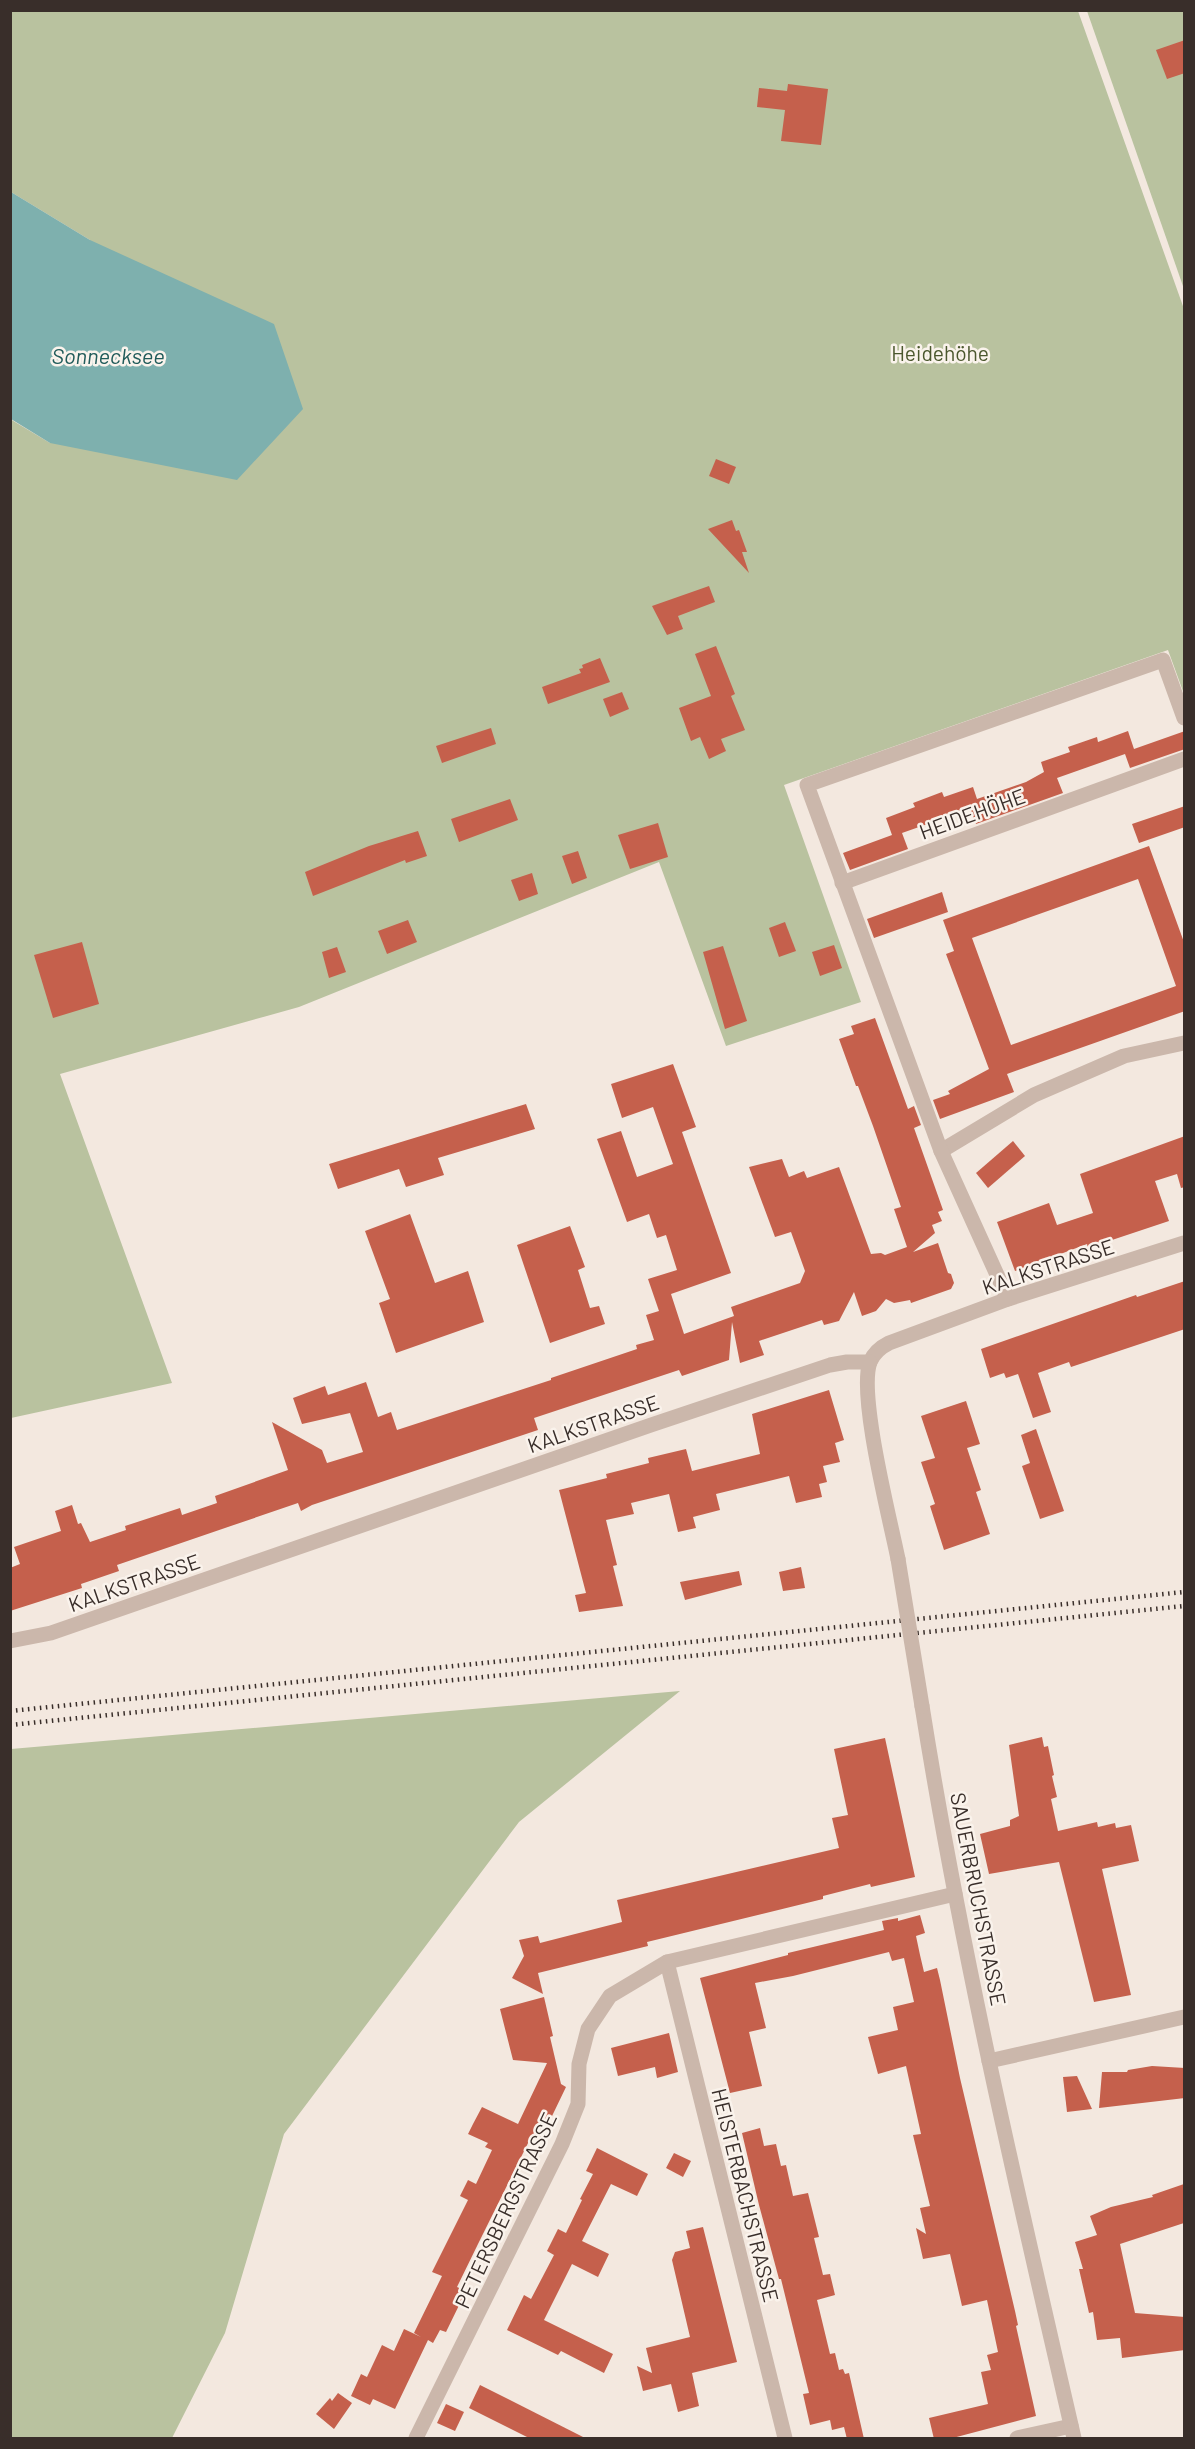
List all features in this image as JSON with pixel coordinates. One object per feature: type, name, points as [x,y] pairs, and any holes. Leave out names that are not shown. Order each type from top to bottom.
[{"type":"street","points":[[1008,1299],[941,1151],[807,785],[1163,660],[1185,718]]},
{"type":"street","name":"HEIDEHÖHE","points":[[842,882],[1185,759]]},
{"type":"street","points":[[941,1151],[1034,1095],[1124,1056],[1185,1043]]},
{"type":"street","name":"KALKSTRASSE","points":[[10,1641],[51,1633],[641,1428],[830,1365],[870,1362],[878,1349],[890,1342],[1008,1299],[1185,1244]]},
{"type":"street","name":"SAUERBRUCHSTRASSE","points":[[870,1362],[869,1406],[898,1559],[955,1894],[1018,2197],[1072,2432]]},
{"type":"street","name":"PETERSBERGSTRASSE","points":[[420,2437],[562,2144],[578,2104],[579,2064],[588,2029],[610,1996],[667,1962],[955,1894]]},
{"type":"street","name":"HEISTERBACHSTRASSE","points":[[667,1962],[785,2439]]},
{"type":"street","points":[[989,2061],[1185,2017]]},
{"type":"street","points":[[1017,2439],[1072,2432]]},
{"type":"green space","name":"Heidehöhe","points":[[11,11],[1078,11],[1184,309],[1184,694],[1168,650],[784,785],[861,1002],[726,1046],[659,862],[299,1007],[60,1074],[172,1383],[11,1418],[10,419],[50,443],[90,240],[11,192]]},
{"type":"green space","points":[[1087,11],[1184,11],[1184,289]]},
{"type":"green space","points":[[680,1691],[519,1822],[284,2134],[225,2333],[172,2438],[11,2438],[11,1749]]},
{"type":"water","name":"Sonnecksee","points":[[11,192],[90,240],[274,324],[303,409],[237,480],[50,443],[11,419]]},
{"type":"building","points":[[1185,40],[1185,73],[1167,79],[1156,50]]},
{"type":"building","points":[[788,84],[828,89],[821,145],[781,141],[785,110],[757,107],[759,88],[787,91]]},
{"type":"building","points":[[716,459],[736,467],[729,484],[709,476]]},
{"type":"building","points":[[732,520],[736,531],[739,530],[747,552],[742,552],[749,573],[708,529]]},
{"type":"building","points":[[709,586],[715,602],[678,616],[683,629],[667,635],[652,606]]},
{"type":"building","points":[[716,646],[735,694],[731,696],[745,730],[721,739],[726,751],[709,759],[700,737],[691,741],[679,708],[711,696],[695,654]]},
{"type":"building","points":[[600,658],[610,682],[548,704],[542,687],[581,673],[579,669],[583,668],[582,665]]},
{"type":"building","points":[[622,692],[629,709],[610,717],[603,699]]},
{"type":"building","points":[[491,728],[496,744],[442,763],[436,746]]},
{"type":"building","points":[[1128,731],[1134,749],[1185,731],[1185,749],[1130,768],[1125,754],[1057,778],[1063,793],[976,824],[970,809],[902,833],[908,849],[850,870],[843,853],[892,835],[886,818],[915,807],[913,803],[942,792],[944,797],[973,787],[977,799],[1026,782],[1044,772],[1041,762],[1070,752],[1068,747],[1097,737],[1098,742]]},
{"type":"building","points":[[510,799],[518,820],[459,842],[451,819]]},
{"type":"building","points":[[1185,806],[1185,827],[1139,843],[1132,824]]},
{"type":"building","points":[[658,823],[668,857],[630,869],[618,835]]},
{"type":"building","points":[[418,831],[427,856],[406,863],[405,860],[313,896],[305,872],[369,846]]},
{"type":"building","points":[[1149,846],[1185,945],[1185,1011],[1007,1074],[1014,1092],[940,1119],[933,1100],[950,1094],[948,1091],[989,1069],[946,954],[954,951],[943,920]],"holes":[[[1138,879],[1176,986],[1011,1045],[972,938]]]},
{"type":"building","points":[[578,851],[587,878],[572,884],[562,856]]},
{"type":"building","points":[[532,873],[538,894],[519,901],[511,880]]},
{"type":"building","points":[[942,892],[948,912],[874,938],[867,919]]},
{"type":"building","points":[[408,920],[417,942],[387,954],[378,931]]},
{"type":"building","points":[[785,922],[796,951],[779,957],[769,928]]},
{"type":"building","points":[[82,942],[99,1004],[53,1018],[34,955]]},
{"type":"building","points":[[834,945],[842,968],[820,976],[812,952]]},
{"type":"building","points":[[723,946],[747,1021],[725,1029],[703,952]]},
{"type":"building","points":[[337,947],[346,972],[329,978],[322,952]]},
{"type":"building","points":[[875,1018],[908,1109],[914,1106],[921,1125],[914,1128],[943,1210],[938,1212],[942,1221],[932,1225],[935,1233],[913,1252],[938,1243],[948,1273],[951,1274],[954,1283],[951,1289],[911,1303],[910,1300],[894,1303],[886,1299],[876,1311],[862,1316],[854,1292],[839,1321],[824,1325],[822,1320],[759,1341],[764,1355],[740,1363],[732,1322],[729,1360],[682,1376],[679,1370],[534,1418],[538,1430],[312,1505],[301,1511],[298,1503],[117,1565],[119,1571],[81,1584],[82,1588],[10,1611],[10,1568],[20,1564],[14,1547],[61,1531],[55,1511],[72,1505],[78,1524],[81,1523],[90,1542],[126,1530],[125,1526],[180,1508],[182,1515],[217,1503],[215,1496],[288,1470],[272,1422],[322,1450],[327,1463],[363,1452],[350,1413],[302,1424],[293,1398],[325,1386],[328,1395],[366,1382],[378,1417],[391,1412],[397,1430],[551,1380],[551,1378],[637,1349],[636,1345],[654,1340],[646,1315],[659,1311],[648,1279],[677,1270],[666,1235],[657,1238],[649,1214],[627,1222],[597,1139],[621,1131],[637,1177],[673,1164],[653,1107],[622,1118],[611,1084],[673,1064],[696,1127],[682,1132],[731,1273],[671,1294],[684,1334],[734,1316],[731,1307],[800,1283],[805,1271],[791,1232],[775,1237],[749,1167],[782,1159],[789,1177],[804,1171],[807,1178],[839,1167],[871,1254],[885,1255],[907,1247],[894,1209],[901,1207],[839,1039],[854,1034],[851,1026]]},
{"type":"building","points":[[526,1104],[535,1129],[438,1158],[444,1175],[406,1187],[399,1169],[338,1189],[329,1164]]},
{"type":"building","points":[[1185,1136],[1185,1187],[1181,1188],[1177,1174],[1155,1181],[1169,1221],[1088,1248],[1087,1244],[1015,1271],[997,1222],[1049,1203],[1057,1225],[1093,1213],[1080,1174]]},
{"type":"building","points":[[1013,1141],[1025,1156],[988,1188],[976,1173]]},
{"type":"building","points":[[410,1214],[435,1283],[468,1271],[484,1322],[396,1353],[379,1303],[390,1299],[365,1231]]},
{"type":"building","points":[[570,1226],[585,1267],[578,1270],[590,1308],[599,1306],[605,1324],[550,1343],[517,1245]]},
{"type":"building","points":[[1185,1281],[1185,1329],[1071,1367],[1069,1362],[1038,1373],[1051,1412],[1033,1418],[1018,1374],[1006,1378],[1004,1373],[990,1378],[981,1349],[1136,1295],[1137,1297]]},
{"type":"building","points":[[829,1390],[844,1440],[835,1443],[840,1462],[823,1466],[827,1482],[819,1484],[822,1497],[796,1503],[789,1476],[716,1494],[720,1510],[693,1517],[696,1528],[678,1532],[669,1494],[631,1503],[634,1514],[606,1520],[617,1565],[613,1566],[623,1606],[579,1612],[575,1595],[586,1593],[559,1490],[607,1478],[606,1474],[649,1463],[648,1458],[686,1449],[692,1471],[760,1454],[752,1414]]},
{"type":"building","points":[[966,1401],[980,1444],[967,1448],[981,1490],[976,1492],[990,1534],[944,1550],[930,1506],[935,1504],[921,1462],[935,1458],[921,1416]]},
{"type":"building","points":[[1036,1429],[1064,1511],[1040,1519],[1022,1466],[1030,1463],[1021,1435]]},
{"type":"building","points":[[801,1567],[805,1588],[783,1591],[779,1572]]},
{"type":"building","points":[[739,1571],[742,1585],[685,1600],[680,1582]]},
{"type":"building","points":[[1042,1737],[1044,1747],[1048,1746],[1054,1775],[1052,1776],[1057,1797],[1051,1799],[1058,1831],[1097,1822],[1098,1827],[1115,1823],[1116,1828],[1131,1825],[1139,1861],[1102,1869],[1131,1995],[1094,2002],[1059,1862],[989,1874],[980,1834],[1010,1826],[1010,1820],[1019,1816],[1009,1745]]},
{"type":"building","points":[[885,1738],[915,1877],[871,1887],[870,1884],[823,1896],[823,1899],[647,1942],[648,1946],[538,1973],[543,1994],[512,1978],[524,1956],[519,1940],[538,1936],[540,1943],[622,1922],[617,1900],[839,1848],[832,1818],[848,1815],[834,1749]]},
{"type":"building","points":[[920,1915],[925,1933],[916,1936],[920,1955],[924,1972],[937,1968],[960,2078],[1015,2311],[1018,2325],[1016,2326],[1036,2416],[949,2439],[934,2439],[929,2418],[988,2404],[981,2372],[991,2370],[987,2355],[998,2352],[987,2300],[962,2306],[950,2254],[923,2259],[916,2228],[926,2234],[920,2208],[930,2206],[913,2135],[921,2134],[906,2066],[878,2074],[868,2037],[898,2030],[893,2007],[914,2002],[904,1958],[892,1961],[889,1952],[755,1983],[766,2028],[749,2032],[762,2086],[730,2093],[700,1978],[788,1955],[788,1953],[884,1930],[882,1921],[898,1918],[898,1921]]},
{"type":"building","points":[[544,1997],[561,2084],[566,2087],[540,2141],[531,2137],[478,2244],[457,2287],[466,2291],[446,2332],[440,2330],[433,2343],[428,2340],[395,2409],[373,2399],[370,2405],[351,2396],[361,2374],[367,2377],[382,2345],[394,2351],[404,2329],[421,2337],[414,2333],[442,2276],[432,2272],[468,2200],[460,2196],[468,2180],[476,2184],[492,2150],[485,2147],[488,2143],[468,2134],[473,2124],[482,2107],[518,2124],[547,2063],[513,2060],[500,2009]]},
{"type":"building","points":[[669,2033],[678,2072],[657,2078],[655,2067],[618,2076],[611,2048]]},
{"type":"building","points":[[1152,2066],[1185,2068],[1185,2098],[1099,2108],[1102,2072],[1127,2072]]},
{"type":"building","points":[[1077,2076],[1092,2109],[1067,2112],[1063,2077]]},
{"type":"building","points":[[760,2128],[764,2146],[776,2144],[781,2166],[786,2165],[793,2196],[808,2193],[819,2237],[814,2238],[823,2275],[830,2274],[835,2295],[817,2300],[830,2354],[835,2353],[839,2370],[843,2369],[845,2374],[849,2373],[864,2439],[847,2439],[844,2427],[832,2430],[830,2420],[810,2425],[803,2394],[809,2393],[742,2133]]},
{"type":"building","points":[[597,2148],[648,2174],[637,2196],[611,2184],[582,2241],[609,2254],[598,2277],[572,2264],[544,2320],[613,2354],[604,2373],[561,2351],[558,2355],[507,2330],[524,2295],[531,2299],[554,2255],[547,2251],[558,2229],[566,2233],[593,2174],[586,2171]]},
{"type":"building","points":[[674,2153],[691,2161],[683,2177],[666,2168]]},
{"type":"building","points":[[1184,2184],[1184,2223],[1120,2244],[1135,2313],[1185,2317],[1185,2350],[1122,2358],[1120,2338],[1097,2340],[1093,2312],[1089,2313],[1079,2269],[1083,2269],[1075,2242],[1097,2235],[1090,2216],[1111,2207],[1153,2197],[1152,2195]]},
{"type":"building","points":[[703,2227],[737,2362],[692,2373],[699,2406],[678,2412],[671,2384],[643,2391],[637,2366],[652,2373],[646,2348],[690,2337],[672,2260],[675,2252],[690,2248],[686,2231]]},
{"type":"building","points":[[480,2385],[587,2439],[531,2439],[469,2408]]},
{"type":"building","points":[[338,2393],[352,2403],[334,2429],[316,2414],[330,2398],[332,2401]]},
{"type":"building","points":[[446,2404],[464,2412],[455,2431],[437,2423]]},
{"type":"railway","points":[[10,1711],[1184,1592]]},
{"type":"railway","points":[[10,1725],[1184,1606]]}]
